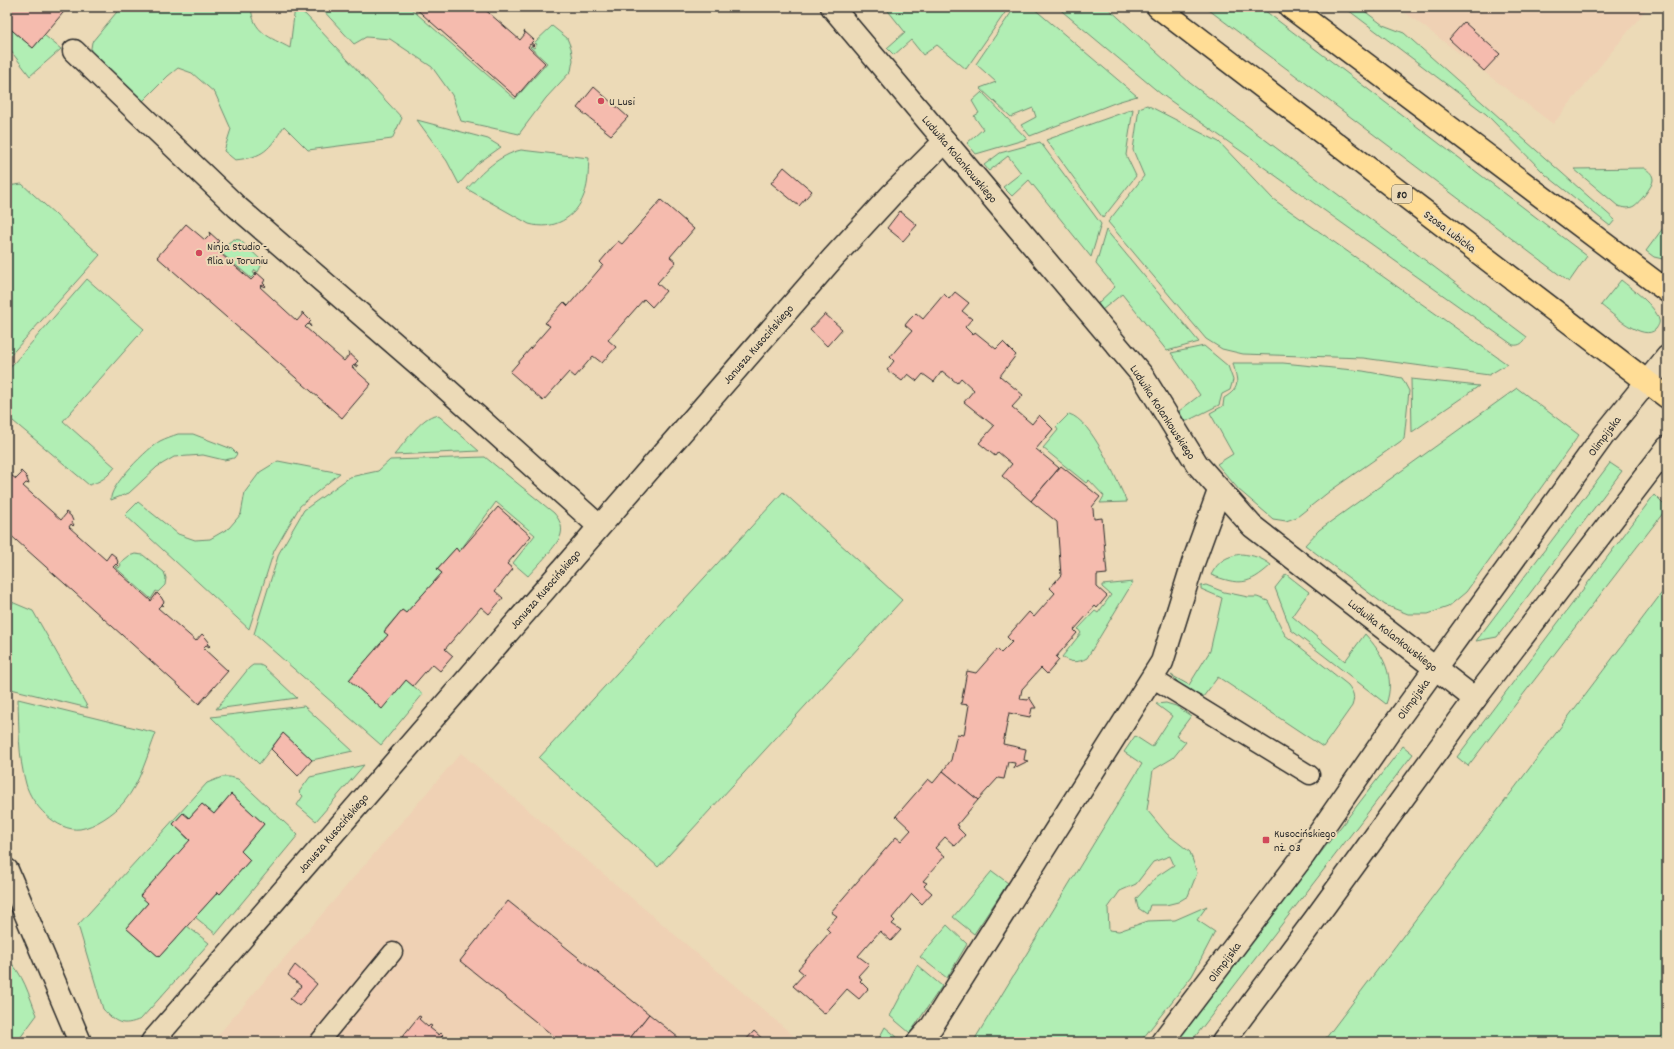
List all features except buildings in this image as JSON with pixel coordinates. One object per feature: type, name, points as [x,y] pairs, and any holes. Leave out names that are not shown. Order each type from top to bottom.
[{"type":"main road","name":"Szosa Lubicka","points":[[1158,7],[1667,397]]},
{"type":"main road","points":[[1290,7],[1667,291]]},
{"type":"street","name":"Ludwika Kolankowskiego","points":[[832,7],[1142,375],[1196,464],[1219,491],[1252,526],[1475,699]]},
{"type":"street","points":[[74,51],[237,207],[440,383],[599,526]]},
{"type":"street","name":"Janusza Kusocińskiego","points":[[152,1042],[833,258],[945,141]]},
{"type":"street","name":"Olimpijska","points":[[1162,1042],[1304,855],[1394,725],[1603,436],[1667,358]]},
{"type":"street","points":[[1223,1042],[1316,919],[1475,699],[1667,448]]},
{"type":"street","points":[[918,1042],[932,1026],[1152,678],[1167,649],[1193,563],[1219,491]]},
{"type":"street","points":[[7,870],[80,1042]]},
{"type":"lane","points":[[1152,678],[1310,775]]},
{"type":"lane","points":[[319,1042],[393,952]]},
{"type":"shaded area","points":[[1398,7],[1648,7],[1553,124]]},
{"type":"shaded area","points":[[461,753],[801,1042],[212,1042]]},
{"type":"green space","points":[[121,7],[251,7],[252,16],[259,28],[269,37],[290,48],[295,7],[306,15],[402,118],[392,139],[308,150],[284,126],[270,147],[265,151],[253,157],[235,160],[224,151],[231,129],[215,93],[192,73],[178,68],[141,103],[90,54],[92,42]]},
{"type":"green space","points":[[320,7],[409,7],[515,99],[547,63],[530,47],[531,46],[534,48],[537,44],[534,43],[552,26],[567,38],[571,48],[573,60],[571,71],[546,98],[519,134],[461,121],[452,95],[432,67],[390,39],[366,37],[354,44]]},
{"type":"green space","points":[[885,7],[1009,7],[966,69],[937,45],[923,55],[911,40],[894,55],[887,48],[905,32]]},
{"type":"green space","points":[[1015,7],[1032,7],[1137,96],[1117,102],[1030,136],[1021,125],[1036,117],[1033,108],[1011,117],[980,88],[996,82],[976,64]]},
{"type":"green space","points":[[1057,7],[1107,7],[1190,83],[1527,337],[1526,339],[1519,344],[1513,345],[1161,94]]},
{"type":"green space","points":[[1205,7],[1260,7],[1587,256],[1569,282]]},
{"type":"green space","points":[[1344,7],[1359,7],[1383,25],[1404,33],[1615,220],[1610,226],[1546,175],[1486,114]]},
{"type":"green space","points":[[7,26],[33,48],[44,35],[61,49],[30,76],[7,46]]},
{"type":"green space","points":[[982,92],[1027,139],[976,154],[967,143],[983,129],[974,116],[979,113],[972,101]]},
{"type":"green space","points":[[1147,105],[1219,142],[1273,199],[1507,364],[1489,375],[1363,358],[1243,354],[1222,349],[1206,339],[1108,222],[1144,176],[1133,150],[1139,108]]},
{"type":"green space","points":[[1133,109],[1126,155],[1136,176],[1103,218],[1046,140]]},
{"type":"green space","points":[[417,120],[488,139],[501,147],[477,164],[459,184],[447,161]]},
{"type":"green space","points":[[1040,142],[1101,224],[1091,257],[1029,180],[1012,196],[1003,187],[1021,173],[1008,156],[989,171],[984,165],[1000,153]]},
{"type":"green space","points":[[521,150],[589,158],[588,181],[584,195],[575,210],[562,221],[547,226],[529,224],[467,189],[491,165],[513,152]]},
{"type":"green space","points":[[1644,168],[1651,174],[1653,178],[1652,183],[1639,202],[1628,208],[1618,206],[1574,169]]},
{"type":"green space","points":[[22,184],[100,255],[7,359],[7,186]]},
{"type":"green space","points":[[1667,225],[1667,260],[1654,257],[1646,251],[1663,228]]},
{"type":"green space","points":[[1106,230],[1199,342],[1167,351],[1122,294],[1102,310],[1098,303],[1115,287],[1096,264]]},
{"type":"green space","points":[[234,239],[240,240],[261,260],[262,264],[258,272],[255,270],[253,273],[255,274],[251,278],[214,247],[216,246],[219,249]]},
{"type":"green space","points":[[87,279],[144,329],[63,421],[115,467],[104,479],[89,485],[7,416],[7,371]]},
{"type":"green space","points":[[1621,280],[1643,298],[1653,309],[1659,321],[1656,329],[1651,332],[1636,330],[1601,305]]},
{"type":"green space","points":[[1204,346],[1228,366],[1233,380],[1230,390],[1222,394],[1219,405],[1185,422],[1179,411],[1200,395],[1171,353]]},
{"type":"green space","points":[[1233,363],[1283,363],[1363,371],[1402,378],[1409,391],[1404,439],[1330,491],[1297,517],[1286,521],[1273,519],[1239,490],[1217,464],[1233,454],[1210,413],[1223,406],[1224,398],[1236,387],[1237,379]]},
{"type":"green space","points":[[1411,379],[1479,386],[1412,432]]},
{"type":"green space","points":[[1517,388],[1579,435],[1466,592],[1448,607],[1428,614],[1408,614],[1385,605],[1305,545],[1319,530]]},
{"type":"green space","points":[[1069,414],[1078,419],[1095,439],[1103,452],[1127,502],[1100,503],[1104,496],[1089,480],[1086,483],[1043,448],[1058,430],[1056,427]]},
{"type":"green space","points":[[436,415],[479,451],[394,455],[419,425],[425,420]]},
{"type":"green space","points":[[178,434],[193,434],[232,449],[237,454],[234,458],[224,460],[203,455],[174,457],[157,467],[129,493],[111,500],[112,494],[122,477],[147,451],[160,441]]},
{"type":"green space","points":[[485,457],[554,513],[560,523],[561,534],[552,549],[528,576],[513,563],[535,535],[496,502],[459,552],[456,548],[437,569],[442,573],[406,613],[402,610],[384,631],[388,635],[349,680],[382,708],[406,680],[423,694],[381,745],[254,634],[279,553],[304,510],[350,477],[378,471],[390,460]]},
{"type":"green space","points":[[278,461],[340,473],[300,506],[274,551],[249,629],[125,515],[138,502],[178,534],[195,540],[210,539],[229,528],[241,514],[245,492],[260,472]]},
{"type":"green space","points":[[1610,463],[1622,471],[1497,637],[1476,641]]},
{"type":"green space","points":[[783,492],[902,600],[658,867],[539,758]]},
{"type":"green space","points":[[1654,495],[1667,508],[1468,766],[1457,757]]},
{"type":"green space","points":[[135,554],[143,555],[164,572],[166,578],[165,585],[158,592],[156,591],[151,599],[115,567],[116,566],[119,568],[121,565],[120,563],[129,556]]},
{"type":"green space","points":[[1241,554],[1257,557],[1271,565],[1256,577],[1243,582],[1229,581],[1211,575],[1223,560],[1231,556]]},
{"type":"green space","points":[[1286,574],[1309,592],[1292,616],[1345,661],[1365,634],[1377,650],[1386,666],[1389,694],[1386,704],[1291,630],[1275,588]]},
{"type":"green space","points":[[1133,582],[1087,658],[1074,662],[1062,657],[1081,633],[1078,629],[1095,611],[1098,613],[1111,595],[1102,587],[1102,585]]},
{"type":"green space","points":[[1206,585],[1224,592],[1248,597],[1257,597],[1268,601],[1285,635],[1348,685],[1352,690],[1352,706],[1323,747],[1218,677],[1203,697],[1186,690],[1171,675],[1189,685],[1210,651],[1222,598],[1201,589],[1201,586]]},
{"type":"green space","points":[[1667,586],[1667,1042],[1323,1042]]},
{"type":"green space","points":[[7,600],[33,611],[88,708],[7,688]]},
{"type":"green space","points":[[253,665],[260,665],[264,667],[297,698],[216,709],[249,668]]},
{"type":"green space","points":[[18,699],[156,733],[139,778],[130,795],[110,815],[86,828],[71,829],[54,821],[39,808],[29,792],[23,773],[19,742]]},
{"type":"green space","points":[[1166,703],[1176,706],[1191,716],[1176,736],[1186,742],[1173,758],[1153,770],[1147,810],[1167,834],[1190,852],[1197,873],[1188,896],[1178,902],[1166,905],[1150,905],[1147,914],[1138,908],[1136,899],[1156,877],[1174,865],[1170,856],[1153,862],[1136,884],[1120,891],[1108,908],[1109,930],[1119,931],[1148,921],[1175,920],[1207,906],[1197,920],[1215,932],[1192,976],[1140,1042],[973,1042],[1142,764],[1124,752],[1135,736],[1152,747],[1172,716],[1156,704]]},
{"type":"green space","points":[[304,706],[353,751],[312,760],[283,733],[259,764],[211,717]]},
{"type":"green space","points":[[1403,746],[1413,754],[1191,1042],[1175,1042]]},
{"type":"green space","points":[[364,765],[316,821],[297,805],[303,796],[299,792],[310,777]]},
{"type":"green space","points":[[222,777],[238,779],[298,835],[216,934],[195,917],[218,892],[220,894],[250,860],[241,851],[264,824],[231,794],[214,814],[202,804],[189,818],[183,813],[173,824],[190,841],[141,896],[148,903],[126,928],[159,957],[187,926],[209,943],[141,1019],[129,1023],[120,1022],[112,1018],[103,1009],[78,925],[207,783]]},
{"type":"green space","points":[[992,871],[1008,883],[974,934],[953,917]]},
{"type":"green space","points":[[947,925],[967,944],[947,978],[920,957]]},
{"type":"green space","points":[[7,959],[13,964],[21,977],[37,1015],[17,1042],[7,1042]]},
{"type":"green space","points":[[917,965],[942,986],[910,1033],[890,1016]]},
{"type":"green space","points":[[885,1027],[903,1042],[877,1042]]},
{"type":"place","name":"U Lusi","points":[[601,101]]},
{"type":"place","name":"Ninja Studio - filia w Toruniu","points":[[199,253]]},
{"type":"place","name":"Kusocińskiego nż. 03","points":[[1266,840]]}]
